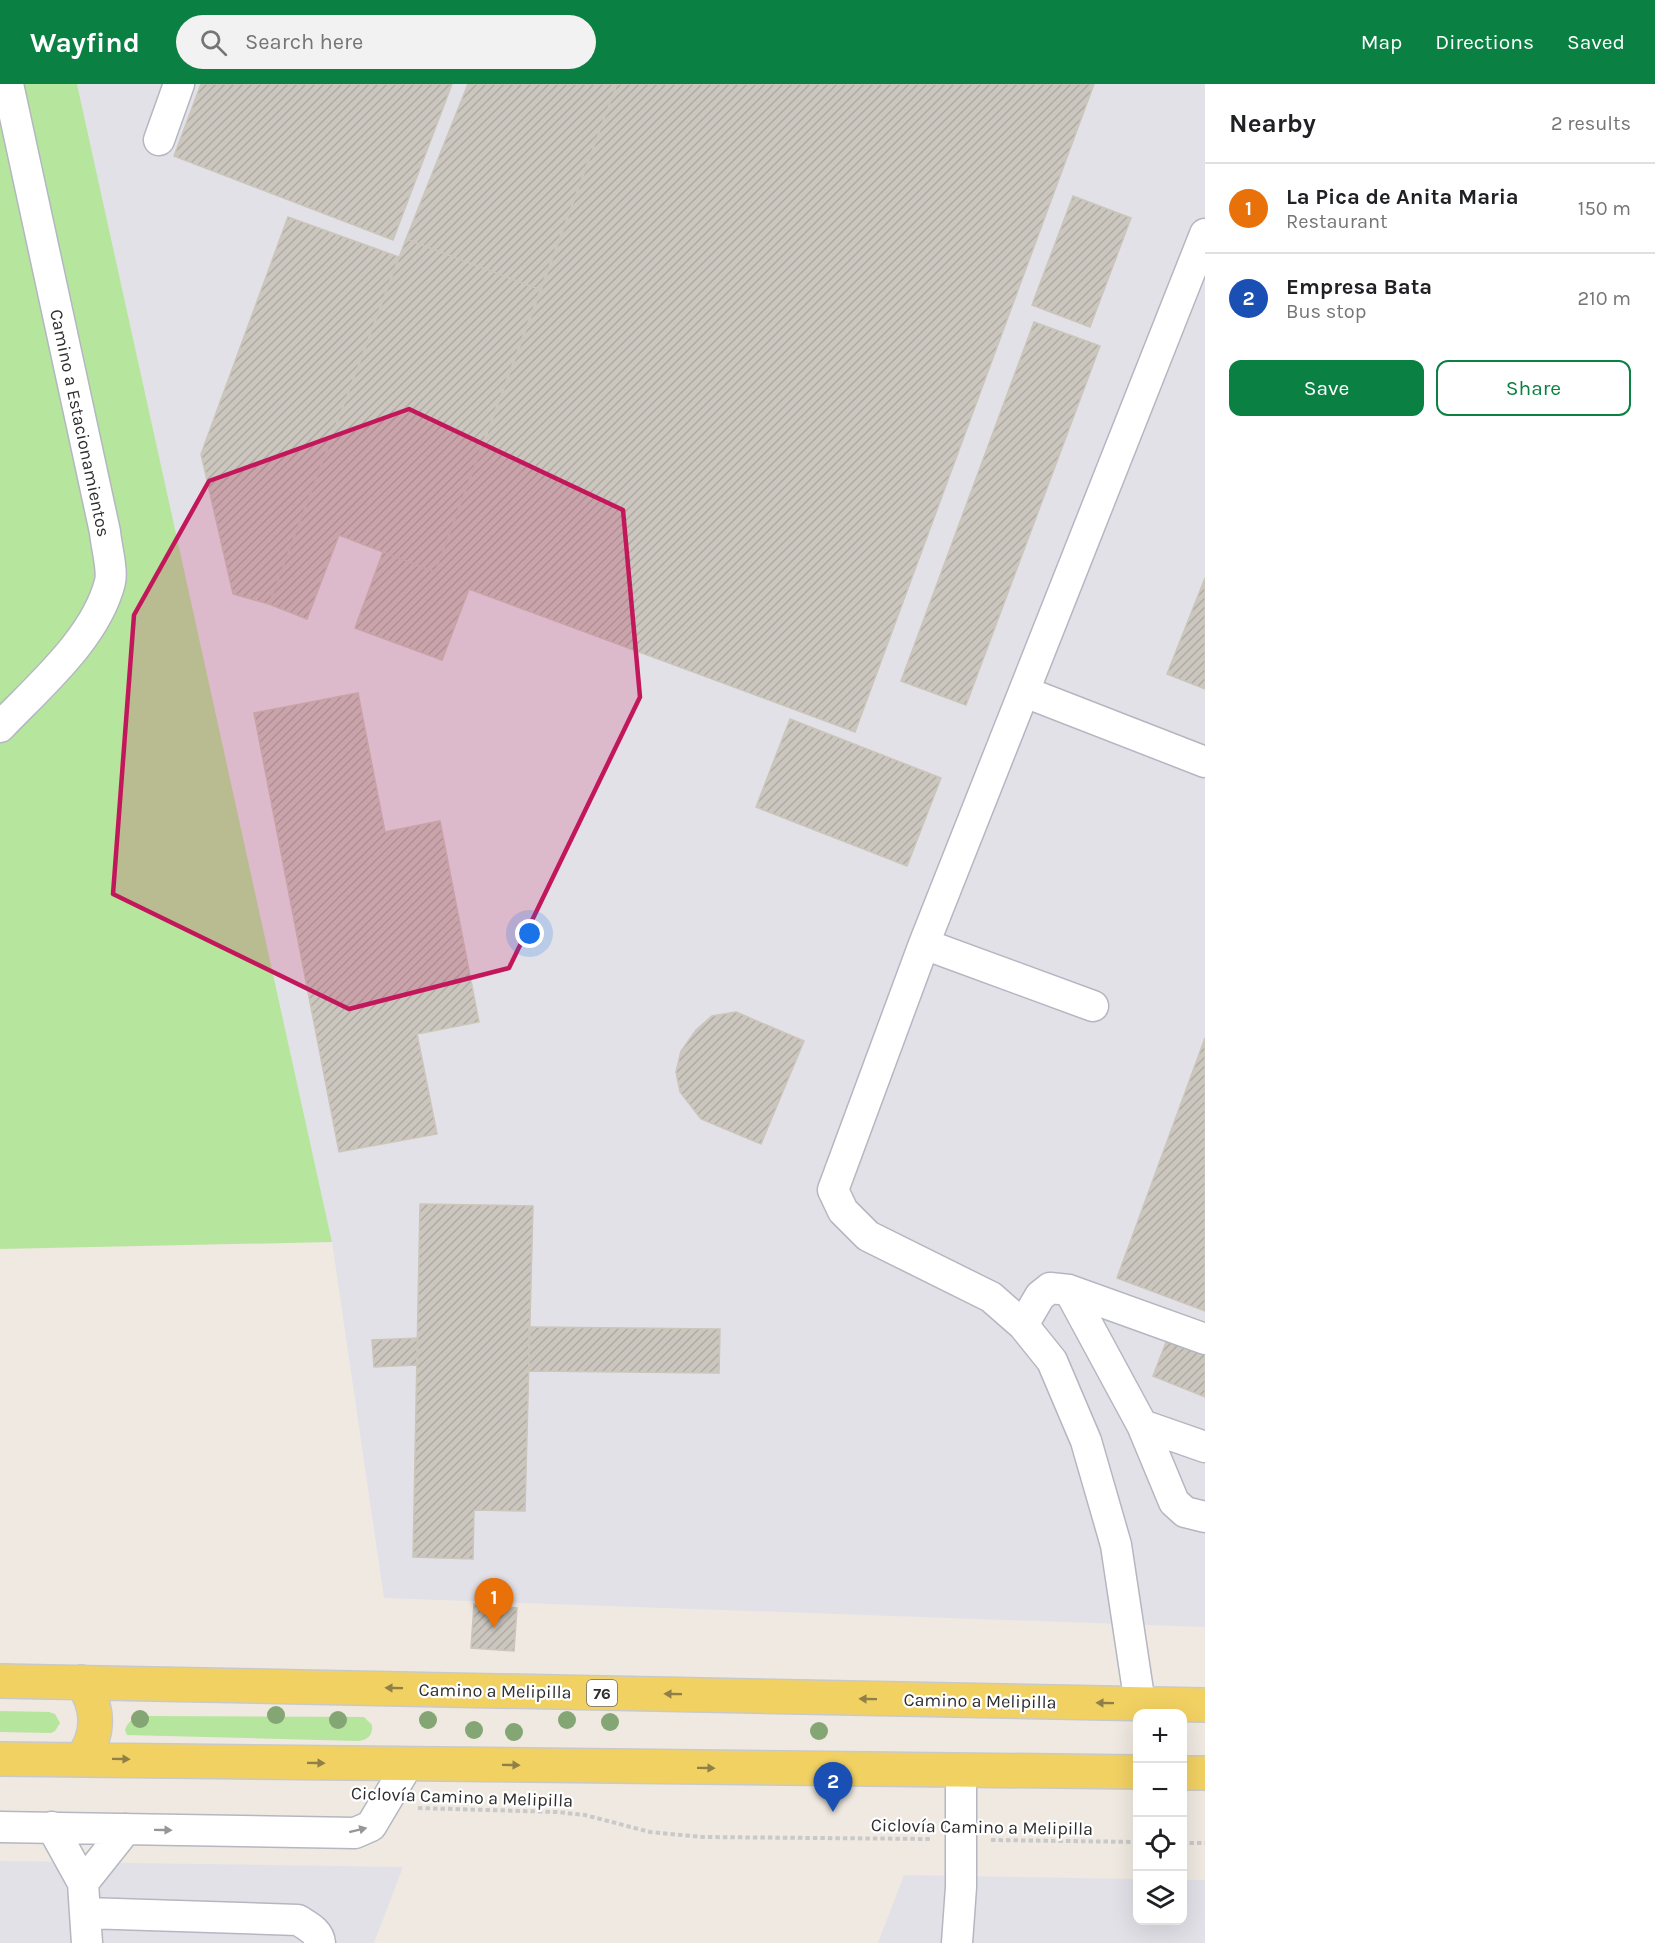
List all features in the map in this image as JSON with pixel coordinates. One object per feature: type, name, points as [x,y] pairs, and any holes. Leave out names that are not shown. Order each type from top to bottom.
[{"type":"main road","name":"Camino a Melipilla","points":[[0,1681],[1205,1705]]},
{"type":"main road","points":[[82,1682],[93,1700],[96,1721],[95,1734],[90,1748],[82,1759]]},
{"type":"main road","points":[[0,1759],[1133,1772]]},
{"type":"main road","points":[[1187,1773],[1205,1773]]},
{"type":"lane","name":"Camino a Estacionamientos","points":[[0,727],[70,652],[98,615],[111,580],[105,532],[8,84]]},
{"type":"lane","points":[[159,140],[179,84]]},
{"type":"lane","points":[[1140,1704],[1116,1545],[1086,1441],[1052,1361],[1023,1325],[991,1297],[868,1236],[843,1211],[833,1190],[924,944],[1205,234]]},
{"type":"lane","points":[[1025,692],[1205,762]]},
{"type":"lane","points":[[924,944],[1092,1006]]},
{"type":"lane","points":[[1023,1325],[1040,1296],[1050,1288],[1069,1290],[1205,1339]]},
{"type":"lane","points":[[1069,1290],[1142,1425],[1174,1502],[1185,1512],[1205,1517]]},
{"type":"lane","points":[[1142,1425],[1205,1447]]},
{"type":"lane","points":[[0,1827],[355,1833],[371,1826],[408,1764]]},
{"type":"lane","points":[[957,1943],[961,1887],[961,1771]]},
{"type":"lane","points":[[52,1827],[83,1883],[87,1943]]},
{"type":"lane","points":[[83,1883],[126,1829]]},
{"type":"lane","points":[[86,1913],[201,1930],[298,1920],[311,1928],[320,1938],[320,1943]]},
{"type":"path","name":"Ciclovía Camino a Melipilla","points":[[383,1808],[557,1812],[585,1815],[650,1832],[702,1837],[1133,1842]]},
{"type":"path","points":[[1187,1843],[1205,1843]]},
{"type":"highlighted area","points":[[409,409],[623,510],[640,697],[509,968],[349,1009],[113,894],[134,615],[209,481]]},
{"type":"shaded area","points":[[77,84],[1205,84],[1205,1627],[384,1598],[332,1242]]},
{"type":"shaded area","points":[[0,1861],[403,1867],[374,1943],[0,1943]]},
{"type":"shaded area","points":[[904,1875],[1133,1879],[1133,1925],[1187,1925],[1187,1880],[1205,1880],[1205,1943],[878,1943]]},
{"type":"green space","points":[[0,84],[77,84],[332,1242],[0,1249]]},
{"type":"green space","points":[[0,1711],[49,1712],[55,1714],[60,1723],[51,1733],[0,1732]]},
{"type":"green space","points":[[144,1716],[364,1717],[372,1725],[372,1732],[365,1739],[358,1741],[127,1735],[125,1730],[130,1722],[134,1718]]},
{"type":"building","points":[[201,84],[452,84],[393,240],[174,156]]},
{"type":"building","points":[[468,84],[617,84],[541,290],[406,239]]},
{"type":"building","points":[[617,84],[1094,84],[855,732],[469,589],[442,660],[355,628],[383,552],[435,572]]},
{"type":"building","points":[[1073,196],[1131,218],[1090,327],[1032,305]]},
{"type":"building","points":[[288,217],[399,257],[269,604],[233,594],[201,454]]},
{"type":"building","points":[[406,239],[541,290],[435,572],[339,535],[307,619],[269,604]]},
{"type":"building","points":[[1034,322],[1100,346],[966,705],[901,681]]},
{"type":"building","points":[[1205,578],[1205,689],[1167,674]]},
{"type":"building","points":[[358,693],[385,832],[440,821],[479,1022],[417,1034],[437,1134],[339,1152],[254,713]]},
{"type":"building","points":[[790,719],[941,778],[907,866],[756,807]]},
{"type":"building","points":[[736,1012],[804,1041],[761,1144],[701,1119],[680,1092],[676,1072],[681,1051],[696,1030],[712,1016]]},
{"type":"building","points":[[1205,1038],[1205,1311],[1117,1278]]},
{"type":"building","points":[[420,1204],[533,1206],[525,1511],[474,1510],[473,1559],[413,1557]]},
{"type":"building","points":[[529,1327],[720,1329],[719,1373],[529,1371]]},
{"type":"building","points":[[1170,1332],[1205,1346],[1205,1397],[1153,1376]]},
{"type":"building","points":[[418,1338],[417,1365],[374,1367],[372,1340]]},
{"type":"building","points":[[474,1604],[517,1608],[514,1651],[471,1648]]},
{"type":"place","name":"La Pica de Anita Maria","points":[[494,1628]]},
{"type":"place","name":"Empresa Bata","points":[[833,1812]]}]
